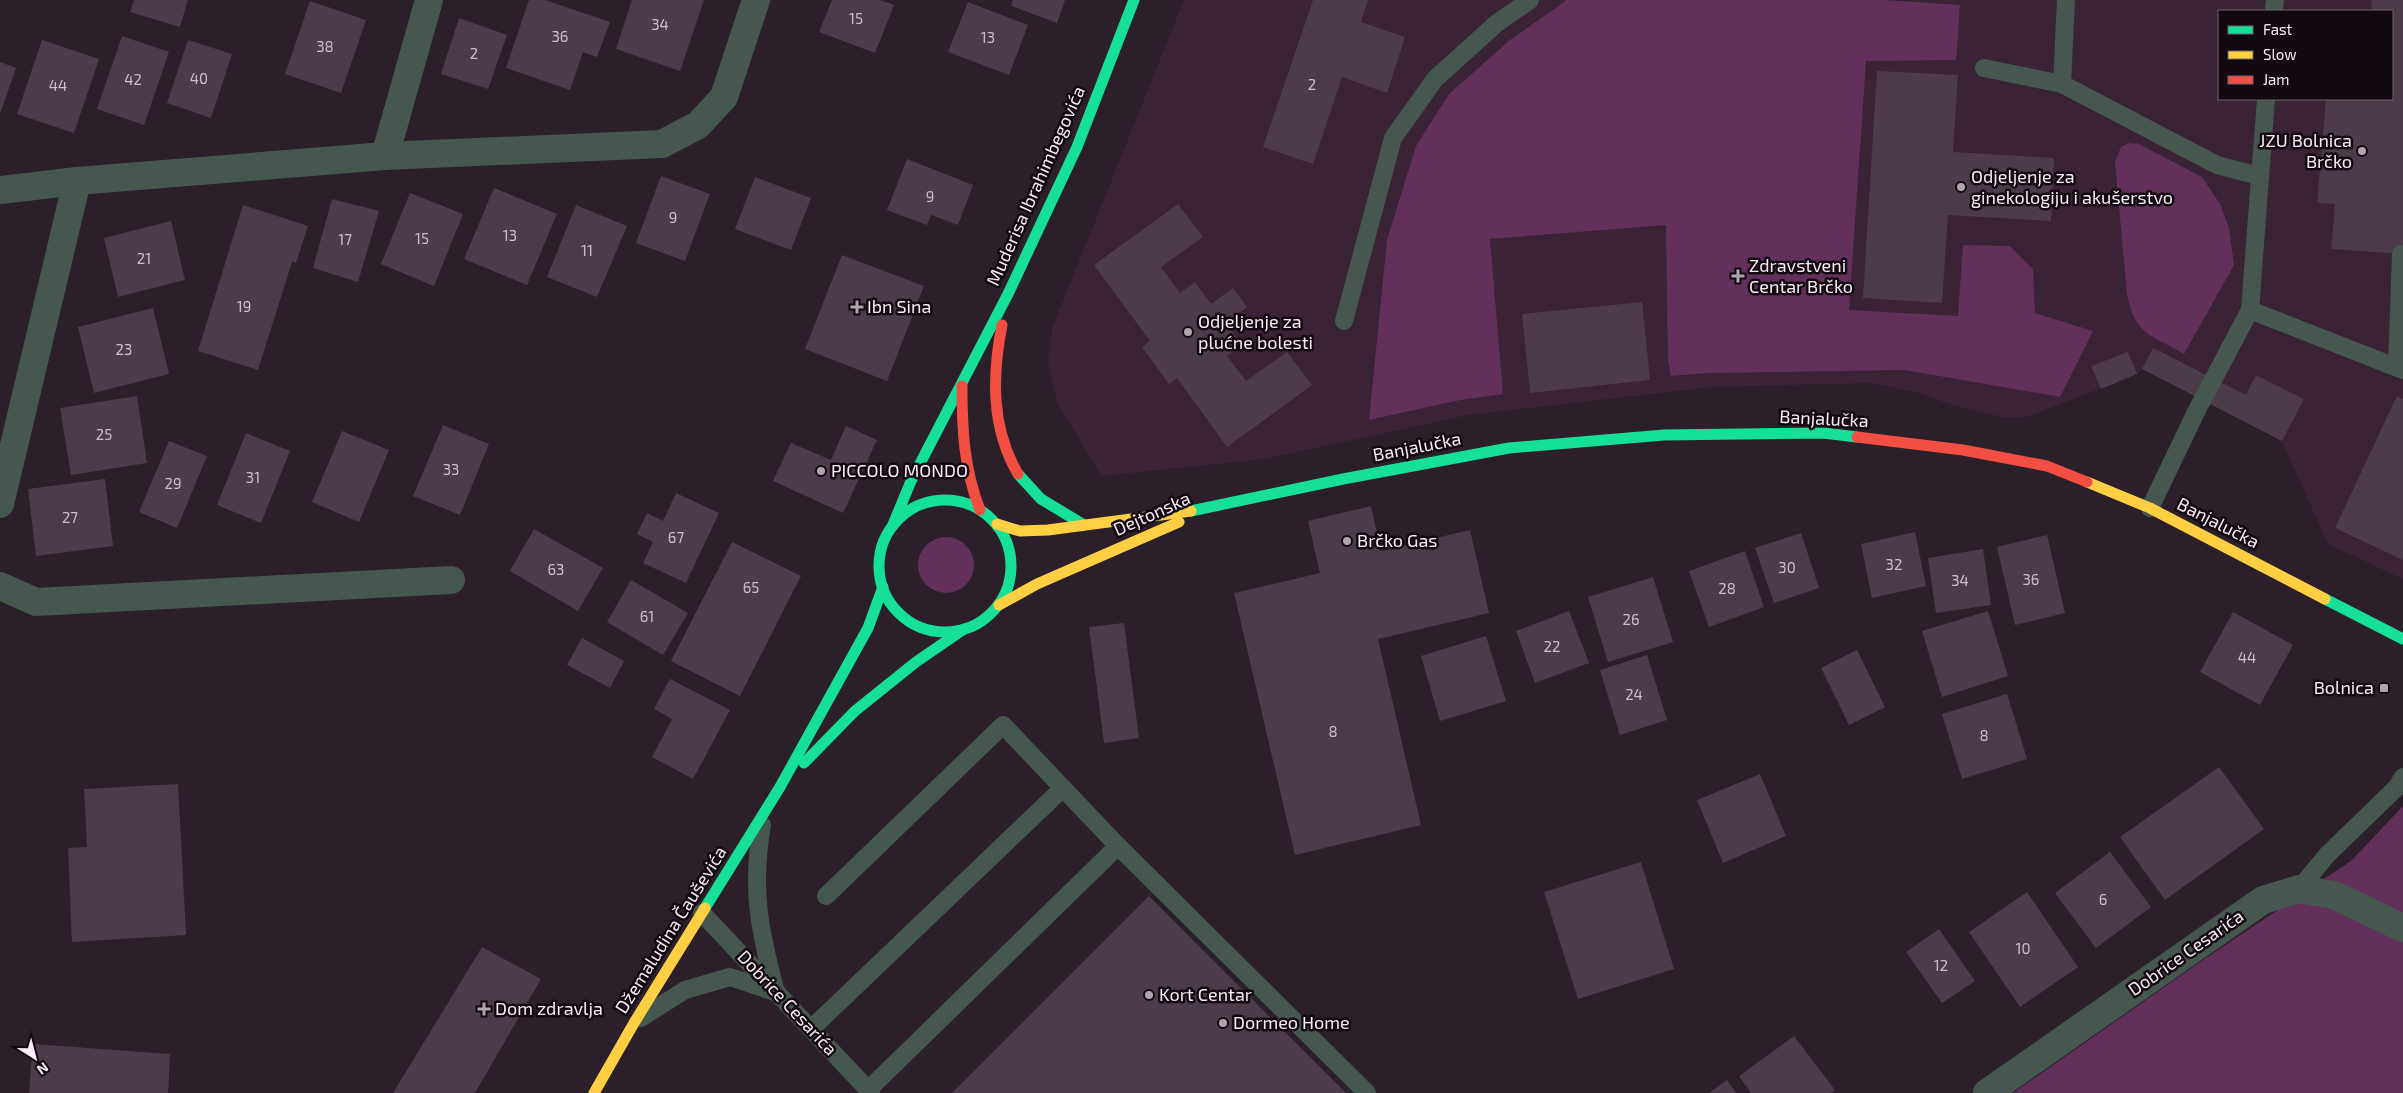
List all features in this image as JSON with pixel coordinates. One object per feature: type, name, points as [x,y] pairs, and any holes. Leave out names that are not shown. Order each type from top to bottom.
[{"type":"main road","name":"Muderisa Ibrahimbegovića","points":[[892,527],[911,481],[1008,294],[1077,146],[1134,0]]},
{"type":"main road","points":[[1008,294],[995,356],[995,395],[998,421],[1008,457],[1020,479],[1034,494],[1052,507],[1084,525]]},
{"type":"main road","name":"Muderisa Ibrahimbegovića","points":[[962,383],[962,441],[969,484],[980,510]]},
{"type":"main road","name":"Banjalučka","points":[[1207,509],[1343,479],[1509,448],[1664,435],[1823,433],[1962,450],[2047,466],[2150,508],[2403,639]]},
{"type":"main road","points":[[939,500],[960,501],[980,510],[997,524],[1007,542],[1012,563],[1008,585],[999,604],[984,619],[964,629],[943,632],[915,624],[906,619],[892,605],[883,587],[879,568],[881,548],[892,527],[903,515],[920,504],[939,500]]},
{"type":"main road","name":"Dejtonska","points":[[997,524],[1020,531],[1048,530],[1207,509]]},
{"type":"main road","name":"Dejtonska","points":[[999,604],[1037,584],[1207,509]]},
{"type":"main road","name":"Džemaludina Čauševića","points":[[594,1093],[634,1023],[780,787],[868,628],[883,587]]},
{"type":"main road","name":"Džemaludina Čauševića","points":[[780,787],[855,711],[916,662],[964,629]]},
{"type":"street","points":[[385,156],[429,0]]},
{"type":"street","points":[[0,190],[77,181],[385,156],[662,144],[698,125],[724,97],[756,0]]},
{"type":"street","points":[[0,504],[77,181]]},
{"type":"street","points":[[0,586],[36,602],[451,580]]},
{"type":"street","name":"Dobrice Cesarića","points":[[1986,1093],[2263,900],[2299,889],[2334,894],[2403,928]]},
{"type":"lane","points":[[1344,321],[1393,138],[1435,80],[1497,23],[1530,0]]},
{"type":"lane","points":[[2062,84],[2066,0]]},
{"type":"lane","points":[[1984,68],[2062,84],[2218,164],[2259,176]]},
{"type":"lane","points":[[2150,508],[2196,410],[2250,310],[2266,100]]},
{"type":"lane","points":[[2250,310],[2400,368],[2401,254]]},
{"type":"lane","points":[[826,896],[1003,725],[1118,846],[1367,1093]]},
{"type":"lane","points":[[2299,889],[2327,855],[2396,788],[2403,777]]},
{"type":"lane","points":[[810,1029],[1064,788]]},
{"type":"lane","points":[[764,813],[757,855],[757,895],[760,932],[776,992]]},
{"type":"lane","points":[[870,1091],[1118,846]]},
{"type":"lane","name":"Dobrice Cesarića","points":[[702,913],[870,1091]]},
{"type":"lane","points":[[634,1023],[685,990],[730,977],[776,992]]},
{"type":"shaded area","name":"Zdravstveni Centar Brčko","points":[[1184,0],[2403,0],[2403,579],[2328,544],[2282,441],[2142,369],[2137,374],[2027,417],[2006,418],[1956,406],[1915,392],[1871,383],[1712,387],[1468,415],[1264,459],[1101,476],[1057,402],[1048,363],[1052,329]]},
{"type":"shaded area","points":[[1567,0],[1884,0],[1960,5],[1956,60],[1866,61],[1849,310],[1958,316],[1963,245],[2010,246],[2033,269],[2035,313],[2093,331],[2060,397],[1905,370],[1708,373],[1671,376],[1668,360],[1666,225],[1490,239],[1503,394],[1460,400],[1369,420],[1387,240],[1416,146],[1449,94],[1510,40]]},
{"type":"shaded area","points":[[2129,143],[2139,144],[2202,177],[2220,204],[2229,228],[2234,265],[2184,354],[2154,338],[2140,327],[2135,319],[2127,295],[2115,162],[2121,147]]},
{"type":"shaded area","points":[[946,537],[957,539],[966,545],[972,554],[974,565],[972,576],[966,585],[957,591],[946,593],[935,591],[926,585],[920,576],[918,565],[920,554],[926,545],[935,539]]},
{"type":"shaded area","points":[[2403,806],[2403,1093],[2013,1093],[2206,958],[2351,861]]},
{"type":"building","points":[[134,0],[188,0],[180,27],[130,12]]},
{"type":"building","points":[[529,0],[545,0],[610,22],[597,57],[583,52],[570,90],[506,68]]},
{"type":"building","points":[[632,0],[704,0],[680,71],[616,49]]},
{"type":"building","points":[[832,0],[880,0],[894,5],[875,53],[819,32]]},
{"type":"building","points":[[1013,0],[1065,0],[1057,23],[1011,6]]},
{"type":"building","points":[[1313,0],[1368,0],[1361,22],[1405,37],[1387,93],[1342,77],[1313,164],[1263,147]]},
{"type":"building","name":"JZU Bolnica Brčko","points":[[2372,0],[2403,0],[2403,254],[2331,249],[2335,204],[2317,203],[2326,100],[2393,100],[2393,10],[2371,10]]},
{"type":"building","points":[[310,1],[366,20],[341,93],[285,74]]},
{"type":"building","points":[[968,2],[1028,25],[1009,75],[948,52]]},
{"type":"building","points":[[459,18],[507,35],[488,89],[441,74]]},
{"type":"building","points":[[122,36],[169,52],[144,125],[97,109]]},
{"type":"building","points":[[42,40],[99,59],[74,133],[17,114]]},
{"type":"building","points":[[188,40],[232,54],[211,118],[167,103]]},
{"type":"building","points":[[0,62],[16,68],[0,114]]},
{"type":"building","name":"Odjeljenje za ginekologiju i akušerstvo","points":[[1877,71],[1958,75],[1953,152],[2054,158],[2051,221],[1948,215],[1942,303],[1863,298]]},
{"type":"building","points":[[907,159],[973,185],[958,225],[931,215],[927,225],[887,210]]},
{"type":"building","points":[[661,176],[710,194],[685,261],[636,243]]},
{"type":"building","points":[[755,177],[811,198],[791,250],[735,229]]},
{"type":"building","points":[[494,188],[557,214],[527,285],[464,259]]},
{"type":"building","points":[[410,193],[463,214],[434,286],[381,264]]},
{"type":"building","points":[[332,199],[379,211],[358,282],[313,268]]},
{"type":"building","name":"Odjeljenje za plućne bolesti","points":[[1178,204],[1203,237],[1161,267],[1180,293],[1195,282],[1211,304],[1233,288],[1247,307],[1226,323],[1242,345],[1227,356],[1246,381],[1287,352],[1312,385],[1227,447],[1177,378],[1169,384],[1142,347],[1150,341],[1094,265]]},
{"type":"building","points":[[243,205],[308,226],[296,263],[292,262],[258,370],[198,351]]},
{"type":"building","points":[[576,205],[627,226],[597,297],[547,277]]},
{"type":"building","points":[[171,221],[185,280],[118,297],[104,238]]},
{"type":"building","points":[[842,255],[924,286],[887,381],[805,349]]},
{"type":"building","points":[[1642,302],[1650,380],[1530,393],[1522,314]]},
{"type":"building","points":[[153,308],[169,374],[94,393],[78,327]]},
{"type":"building","points":[[2153,348],[2246,395],[2256,375],[2304,399],[2282,441],[2142,369]]},
{"type":"building","points":[[2128,352],[2137,374],[2101,389],[2091,366]]},
{"type":"building","points":[[137,396],[147,463],[71,475],[60,408]]},
{"type":"building","points":[[2397,396],[2403,399],[2403,560],[2335,528]]},
{"type":"building","points":[[443,425],[489,444],[460,515],[413,496]]},
{"type":"building","name":"PICCOLO MONDO","points":[[846,426],[877,440],[843,513],[773,481],[791,443],[831,460]]},
{"type":"building","points":[[342,431],[389,450],[359,522],[312,502]]},
{"type":"building","points":[[246,433],[290,451],[261,523],[217,505]]},
{"type":"building","points":[[169,441],[207,456],[177,528],[139,512]]},
{"type":"building","points":[[105,479],[113,546],[36,556],[28,489]]},
{"type":"building","points":[[676,493],[719,513],[686,583],[643,563],[653,542],[637,534],[647,513],[663,521]]},
{"type":"building","points":[[1371,506],[1381,551],[1470,530],[1489,613],[1378,639],[1421,825],[1295,855],[1234,593],[1320,573],[1308,521]]},
{"type":"building","points":[[534,529],[603,568],[578,611],[510,571]]},
{"type":"building","points":[[1915,532],[1926,586],[1872,598],[1861,544]]},
{"type":"building","points":[[1801,533],[1819,588],[1774,603],[1755,548]]},
{"type":"building","points":[[2047,535],[2065,613],[2015,625],[1997,547]]},
{"type":"building","points":[[732,542],[801,576],[740,696],[671,661]]},
{"type":"building","points":[[1983,549],[1991,605],[1936,613],[1928,558]]},
{"type":"building","points":[[1745,551],[1764,607],[1709,627],[1689,571]]},
{"type":"building","points":[[1653,577],[1673,642],[1608,662],[1588,597]]},
{"type":"building","points":[[631,580],[688,613],[663,655],[607,622]]},
{"type":"building","points":[[1569,611],[1589,663],[1535,683],[1516,631]]},
{"type":"building","points":[[1988,611],[2008,676],[1942,697],[1922,631]]},
{"type":"building","points":[[2233,612],[2293,645],[2260,705],[2200,672]]},
{"type":"building","points":[[1124,623],[1139,738],[1104,743],[1089,627]]},
{"type":"building","points":[[1486,636],[1506,701],[1440,721],[1421,656]]},
{"type":"building","points":[[582,638],[624,661],[610,688],[567,665]]},
{"type":"building","points":[[1857,650],[1885,707],[1849,725],[1821,668]]},
{"type":"building","points":[[1647,655],[1667,720],[1620,735],[1600,670]]},
{"type":"building","points":[[670,679],[730,710],[693,779],[652,757],[672,719],[654,709]]},
{"type":"building","points":[[2007,694],[2027,759],[1962,779],[1942,714]]},
{"type":"building","points":[[2219,767],[2264,829],[2165,900],[2120,837]]},
{"type":"building","points":[[1760,774],[1786,836],[1723,863],[1697,800]]},
{"type":"building","points":[[178,784],[186,935],[72,942],[68,848],[87,847],[84,789]]},
{"type":"building","points":[[2110,852],[2151,907],[2096,948],[2055,893]]},
{"type":"building","points":[[1641,862],[1674,969],[1578,999],[1544,892]]},
{"type":"building","points":[[2027,892],[2078,967],[2020,1007],[1969,932]]},
{"type":"building","name":"Kort Centar","points":[[1149,896],[1346,1093],[952,1093]]},
{"type":"building","points":[[1939,929],[1975,981],[1942,1003],[1906,952]]},
{"type":"building","name":"Dom zdravlja","points":[[482,947],[541,979],[475,1093],[393,1093]]},
{"type":"building","points":[[1794,1036],[1835,1090],[1831,1093],[1751,1093],[1739,1076]]},
{"type":"building","points":[[33,1044],[170,1054],[168,1093],[29,1093]]},
{"type":"building","points":[[1727,1080],[1736,1093],[1709,1093]]},
{"type":"traffic: fast","points":[[892,527],[911,481],[1008,294],[1077,147],[1134,0]]},
{"type":"traffic: fast","points":[[1191,511],[1343,479],[1509,448],[1664,435],[1823,433],[1857,437]]},
{"type":"traffic: fast","points":[[1018,474],[1041,499],[1084,525]]},
{"type":"traffic: fast","points":[[945,500],[970,505],[981,511],[991,520],[1000,530],[1006,541],[1011,566],[1006,591],[1000,602],[991,612],[981,621],[970,627],[945,632],[920,627],[909,621],[899,612],[890,602],[884,591],[879,566],[884,541],[890,530],[899,520],[909,511],[920,505],[945,500]]},
{"type":"traffic: fast","points":[[705,908],[780,787],[868,628],[883,587]]},
{"type":"traffic: fast","points":[[2325,599],[2403,639]]},
{"type":"traffic: fast","points":[[804,763],[855,711],[916,662],[964,629]]},
{"type":"traffic: slow","points":[[2087,482],[2150,508],[2325,599]]},
{"type":"traffic: slow","points":[[997,524],[1020,531],[1048,530],[1191,511]]},
{"type":"traffic: slow","points":[[999,605],[1037,584],[1179,522]]},
{"type":"traffic: slow","points":[[594,1093],[634,1023],[705,908]]},
{"type":"traffic: jam","points":[[1002,325],[996,363],[998,420],[1009,456],[1018,474]]},
{"type":"traffic: jam","points":[[962,386],[967,464],[980,510]]},
{"type":"traffic: jam","points":[[1857,437],[1963,450],[2047,466],[2087,482]]},
{"type":"place","name":"JZU Bolnica Brčko","points":[[2362,151]]},
{"type":"place","name":"Odjeljenje za ginekologiju i akušerstvo","points":[[1961,187]]},
{"type":"place","name":"Zdravstveni Centar Brčko","points":[[1738,276]]},
{"type":"place","name":"Ibn Sina","points":[[857,307]]},
{"type":"place","name":"Odjeljenje za plućne bolesti","points":[[1188,332]]},
{"type":"place","name":"PICCOLO MONDO","points":[[821,471]]},
{"type":"place","name":"Brčko Gas","points":[[1347,541]]},
{"type":"place","name":"Bolnica","points":[[2384,688]]},
{"type":"place","name":"Kort Centar","points":[[1149,995]]},
{"type":"place","name":"Dom zdravlja","points":[[484,1009]]},
{"type":"place","name":"Dormeo Home","points":[[1223,1023]]}]
